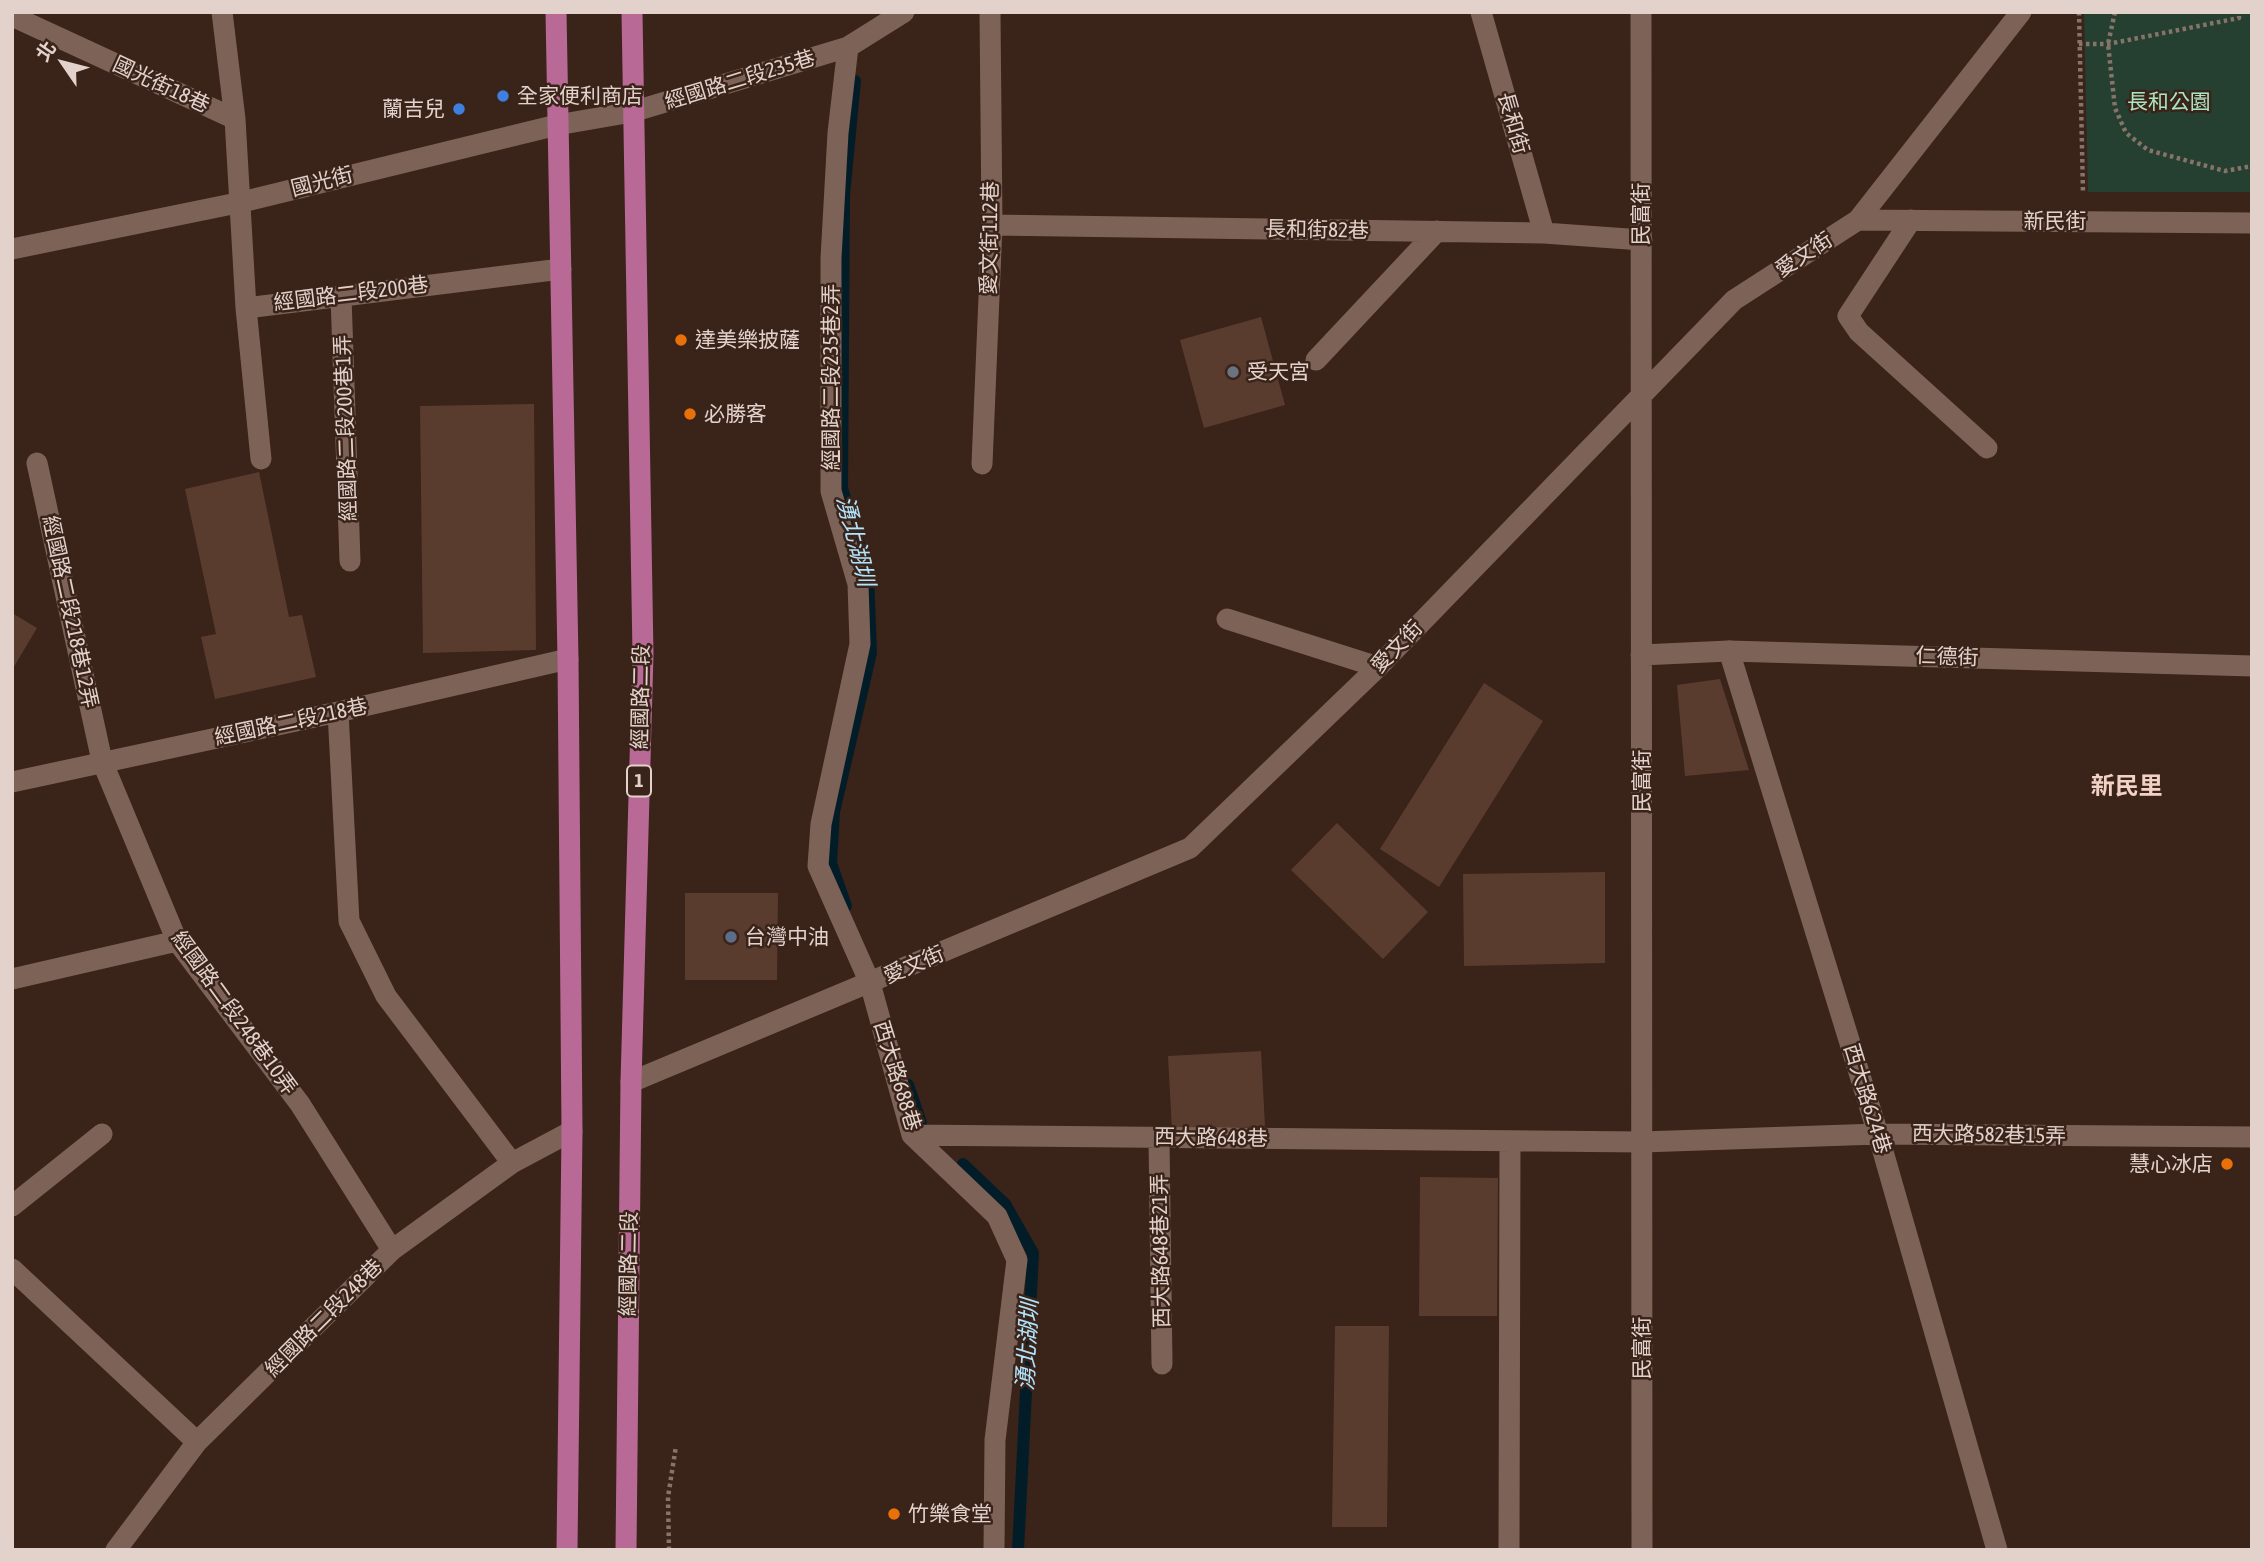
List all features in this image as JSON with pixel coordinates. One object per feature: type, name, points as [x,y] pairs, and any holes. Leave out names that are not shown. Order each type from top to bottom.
[{"type":"main road","points":[[556,12],[568,659],[572,1131],[566,1550]]},
{"type":"main road","name":"經國路二段","points":[[626,1550],[631,1082],[643,654],[632,12]]},
{"type":"street","points":[[222,12],[235,119]]},
{"type":"street","name":"經國路二段235巷","points":[[632,112],[848,47],[904,12]]},
{"type":"street","name":"愛文街112巷","points":[[982,464],[992,225],[990,12]]},
{"type":"street","name":"長和街","points":[[1481,12],[1544,233]]},
{"type":"street","name":"民富街","points":[[1641,12],[1642,1550]]},
{"type":"street","name":"愛文街","points":[[631,1082],[1190,848],[1378,667],[1734,300],[1858,220],[2021,12]]},
{"type":"street","name":"國光街18巷","points":[[12,16],[235,119],[242,202]]},
{"type":"street","name":"經國路二段235巷2弄","points":[[848,47],[838,134],[831,258],[831,491],[858,584],[860,644],[821,824],[818,866],[870,983]]},
{"type":"street","name":"國光街","points":[[12,249],[242,202],[557,125],[632,112]]},
{"type":"street","name":"經國路二段200巷","points":[[242,202],[246,307],[561,268]]},
{"type":"street","name":"新民街","points":[[1858,220],[2252,223]]},
{"type":"street","points":[[1911,220],[1848,316],[1859,332],[1987,448]]},
{"type":"street","name":"長和街82巷","points":[[992,225],[1544,233],[1642,240]]},
{"type":"street","points":[[1316,360],[1437,231]]},
{"type":"street","name":"經國路二段200巷1弄","points":[[341,296],[350,561]]},
{"type":"street","points":[[246,307],[261,459]]},
{"type":"street","name":"經國路二段218巷12弄","points":[[37,463],[102,761]]},
{"type":"street","points":[[1227,619],[1378,667]]},
{"type":"street","name":"仁德街","points":[[1641,655],[1729,651],[2252,666]]},
{"type":"street","name":"西大路624巷","points":[[1729,651],[1878,1134],[1997,1550]]},
{"type":"street","name":"經國路二段218巷","points":[[12,782],[568,659]]},
{"type":"street","points":[[338,712],[349,921],[386,996],[512,1163]]},
{"type":"street","name":"經國路二段248巷10弄","points":[[102,761],[177,941],[300,1104],[392,1251]]},
{"type":"street","points":[[12,979],[177,941]]},
{"type":"street","name":"西大路688巷","points":[[870,983],[912,1135],[997,1216],[1017,1260],[995,1440],[994,1550]]},
{"type":"street","name":"經國路二段248巷","points":[[116,1550],[197,1442],[392,1251],[512,1163],[572,1131]]},
{"type":"street","points":[[12,1206],[102,1134]]},
{"type":"street","name":"西大路582巷15弄","points":[[1642,1142],[1878,1134],[2252,1137]]},
{"type":"street","name":"西大路648巷","points":[[912,1135],[1642,1142]]},
{"type":"street","name":"西大路648巷21弄","points":[[1159,1138],[1162,1364]]},
{"type":"street","points":[[1509,1550],[1510,1141]]},
{"type":"street","points":[[12,1269],[197,1442]]},
{"type":"path","points":[[2079,12],[2084,202]]},
{"type":"path","points":[[2115,12],[2108,44],[2115,108],[2126,133],[2148,150],[2225,171],[2252,166]]},
{"type":"path","points":[[2079,44],[2108,44],[2239,18],[2239,12]]},
{"type":"path","points":[[669,1550],[668,1497],[676,1446]]},
{"type":"green space","name":"長和公園","points":[[2084,12],[2252,12],[2252,192],[2088,192]]},
{"type":"building","name":"受天宮","points":[[1261,317],[1285,405],[1204,428],[1180,340]]},
{"type":"building","points":[[534,404],[536,650],[423,653],[420,406]]},
{"type":"building","points":[[259,472],[289,617],[302,615],[316,677],[215,699],[201,637],[216,634],[185,489]]},
{"type":"building","points":[[12,613],[37,628],[12,670]]},
{"type":"building","points":[[1720,679],[1749,770],[1685,776],[1677,685]]},
{"type":"building","points":[[1484,683],[1543,721],[1439,887],[1380,849]]},
{"type":"building","points":[[1337,823],[1428,912],[1383,959],[1291,870]]},
{"type":"building","points":[[1605,872],[1605,963],[1464,966],[1463,874]]},
{"type":"building","name":"台灣中油","points":[[685,893],[778,893],[777,980],[685,980]]},
{"type":"building","points":[[1261,1051],[1265,1126],[1172,1131],[1168,1056]]},
{"type":"building","points":[[1420,1177],[1498,1178],[1497,1316],[1419,1316]]},
{"type":"building","points":[[1335,1326],[1389,1326],[1387,1527],[1332,1527]]},
{"type":"waterway","name":"湧北湖圳","points":[[846,906],[831,863],[834,812],[871,653],[868,575],[842,488],[844,195],[855,81]]},
{"type":"waterway","name":"湧北湖圳","points":[[908,1085],[921,1123]]},
{"type":"waterway","name":"湧北湖圳","points":[[963,1164],[1005,1204],[1033,1253],[1018,1550]]},
{"type":"place","name":"全家便利商店","points":[[503,96]]},
{"type":"place","name":"蘭吉兒","points":[[459,109]]},
{"type":"place","name":"達美樂披薩","points":[[681,340]]},
{"type":"place","name":"受天宮","points":[[1233,372]]},
{"type":"place","name":"必勝客","points":[[690,414]]},
{"type":"place","name":"台灣中油","points":[[731,937]]},
{"type":"place","name":"慧心冰店","points":[[2227,1164]]},
{"type":"place","name":"竹樂食堂","points":[[894,1514]]},
{"type":"district","name":"新民里","points":[[2127,786]]}]
